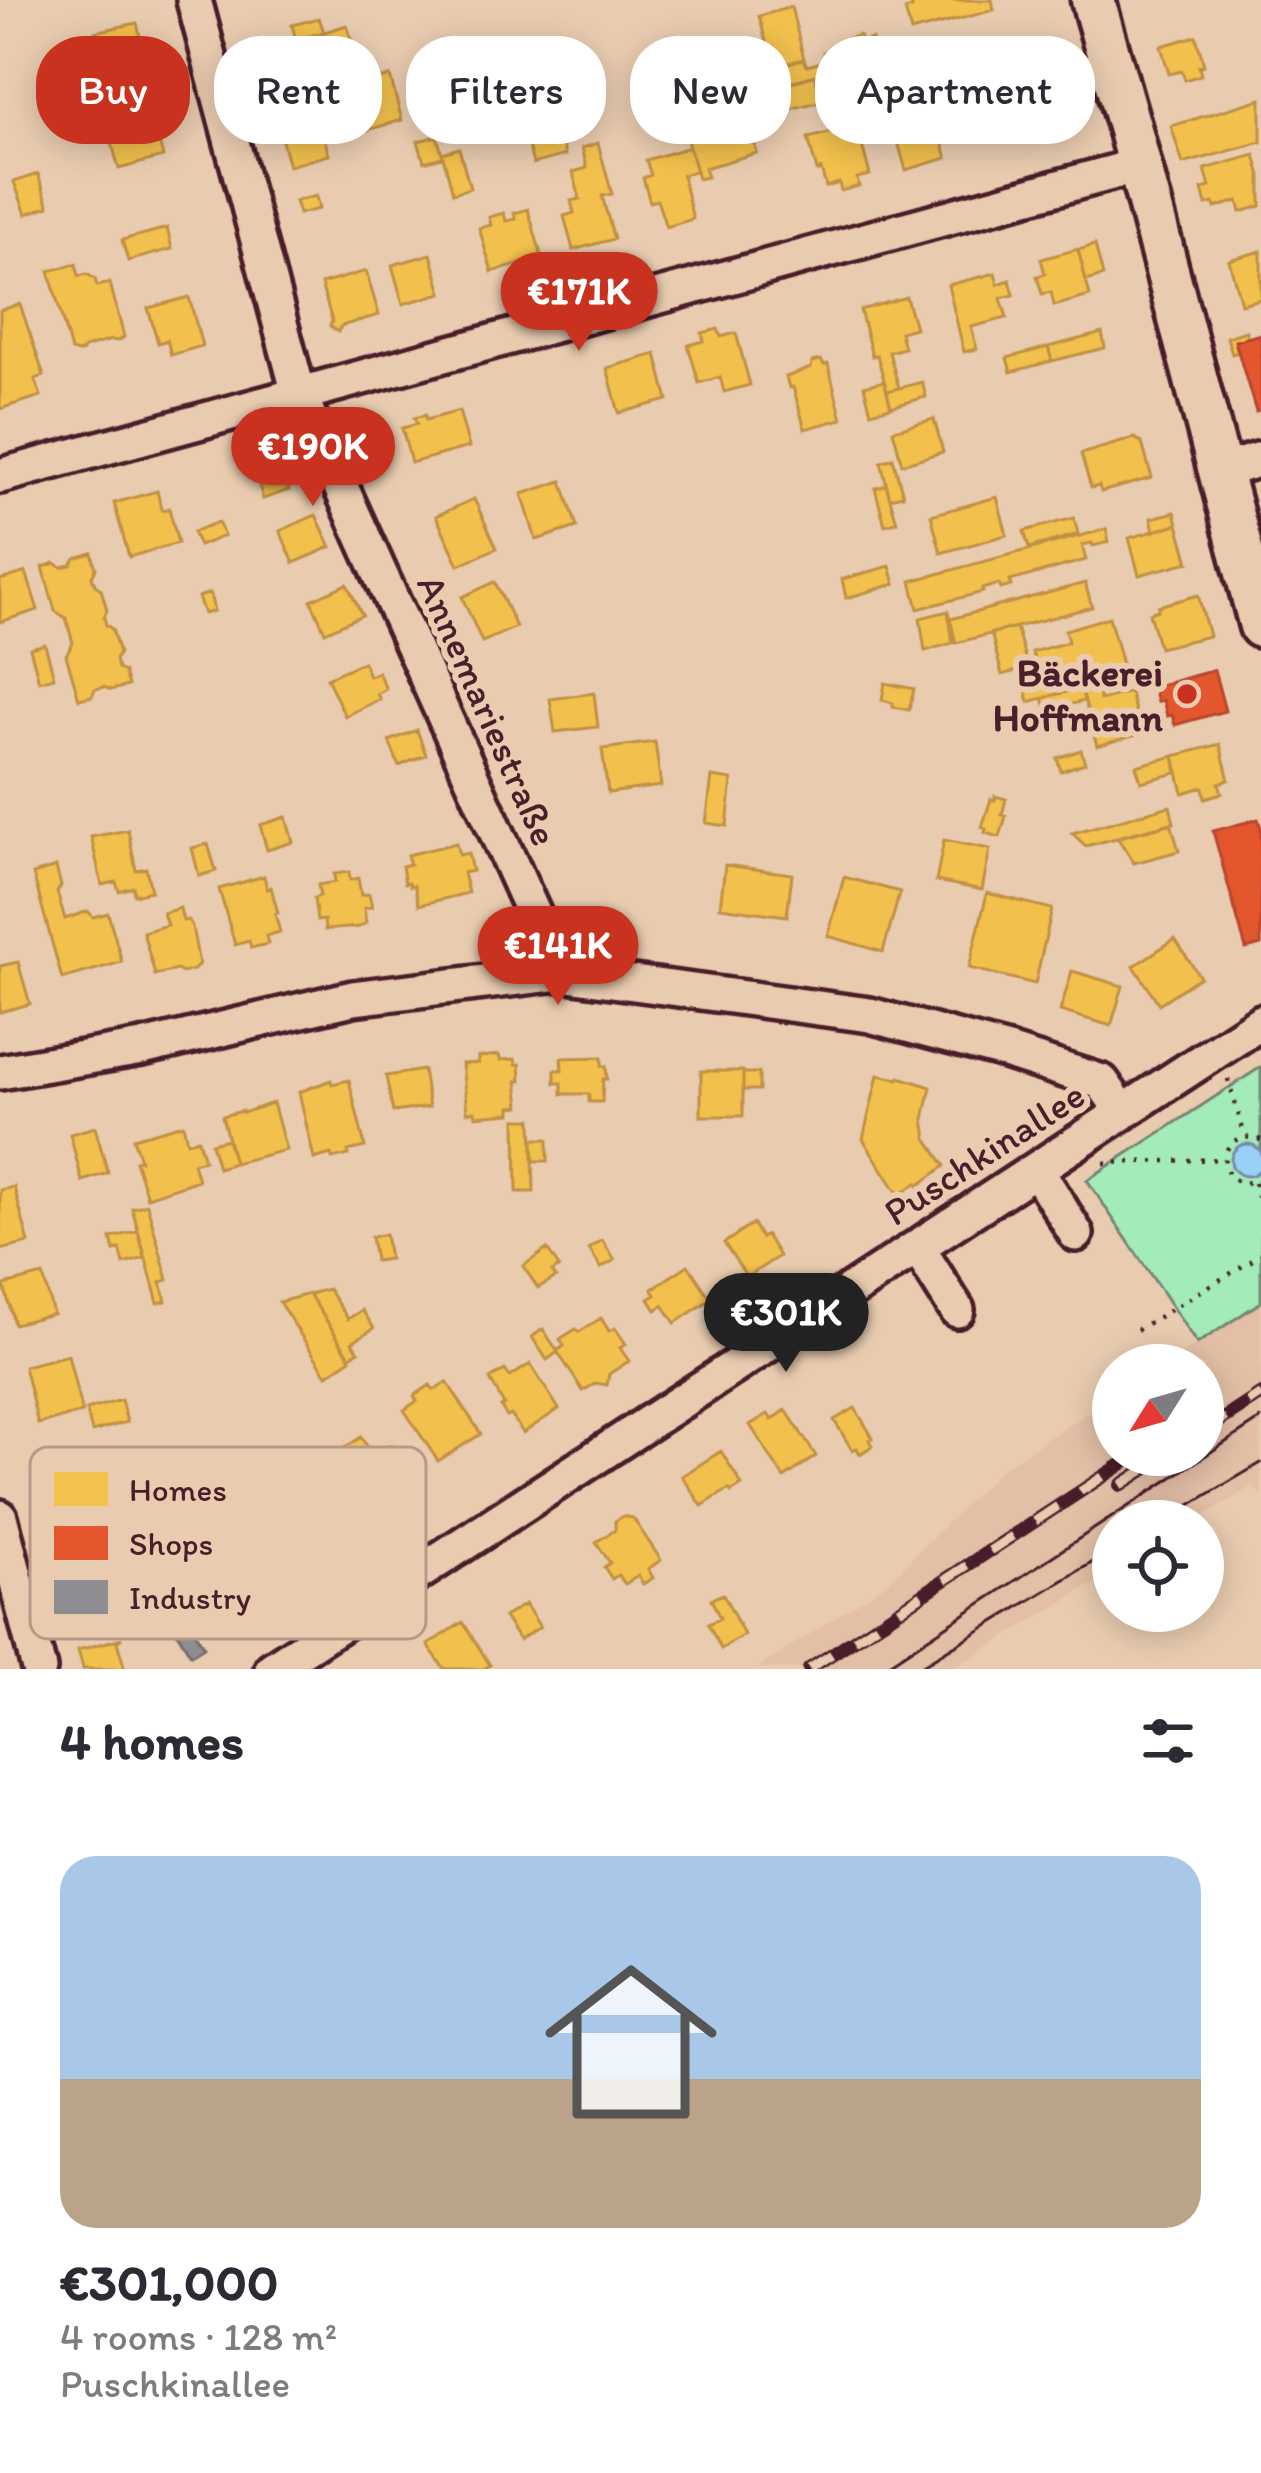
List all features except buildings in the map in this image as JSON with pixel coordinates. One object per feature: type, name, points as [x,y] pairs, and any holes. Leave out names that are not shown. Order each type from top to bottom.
[{"type":"main road","points":[[1093,0],[1140,165],[1241,465],[1261,626]]},
{"type":"street","name":"Annemariestraße","points":[[194,0],[298,394],[560,973]]},
{"type":"street","points":[[0,476],[1140,165]]},
{"type":"street","points":[[0,1072],[142,1048],[353,998],[560,973],[870,1015],[1102,1082],[1123,1112]]},
{"type":"street","name":"Puschkinallee","points":[[426,1569],[1261,1022]]},
{"type":"street","points":[[1037,1170],[1076,1234]]},
{"type":"street","points":[[918,1248],[957,1310]]},
{"type":"street","points":[[0,1516],[30,1634]]},
{"type":"street","points":[[31,1639],[39,1669]]},
{"type":"street","name":"Puschkinallee","points":[[272,1669],[318,1639]]},
{"type":"path","points":[[1228,1079],[1245,1136]]},
{"type":"path","points":[[1261,1140],[1245,1136],[1231,1144],[1224,1159],[1231,1177],[1243,1184],[1258,1182],[1261,1209]]},
{"type":"path","points":[[1093,1163],[1224,1159]]},
{"type":"path","points":[[1137,1330],[1261,1256]]},
{"type":"shaded area","points":[[1261,1302],[1261,1496],[1253,1486],[1224,1504],[1092,1500],[1092,1584],[953,1669],[757,1669],[887,1583],[1003,1467],[1092,1410],[1092,1476],[1224,1476],[1224,1344],[1196,1344]]},
{"type":"green space","points":[[1261,1067],[1261,1302],[1197,1344],[1087,1180]]},
{"type":"water","points":[[1247,1144],[1259,1148],[1259,1172],[1247,1176],[1235,1172],[1231,1160],[1235,1148]]},
{"type":"tram line","points":[[881,1669],[1261,1419]]},
{"type":"tram line","points":[[1198,1500],[1261,1463]]},
{"type":"tram line","points":[[916,1669],[1092,1563]]},
{"type":"railway","points":[[1224,1418],[1261,1394]]},
{"type":"railway","points":[[809,1669],[1104,1476]]},
{"type":"railway","points":[[1121,1485],[1135,1476]]},
{"type":"place","name":"Bäckerei Hoffmann","points":[[1187,694]]}]
